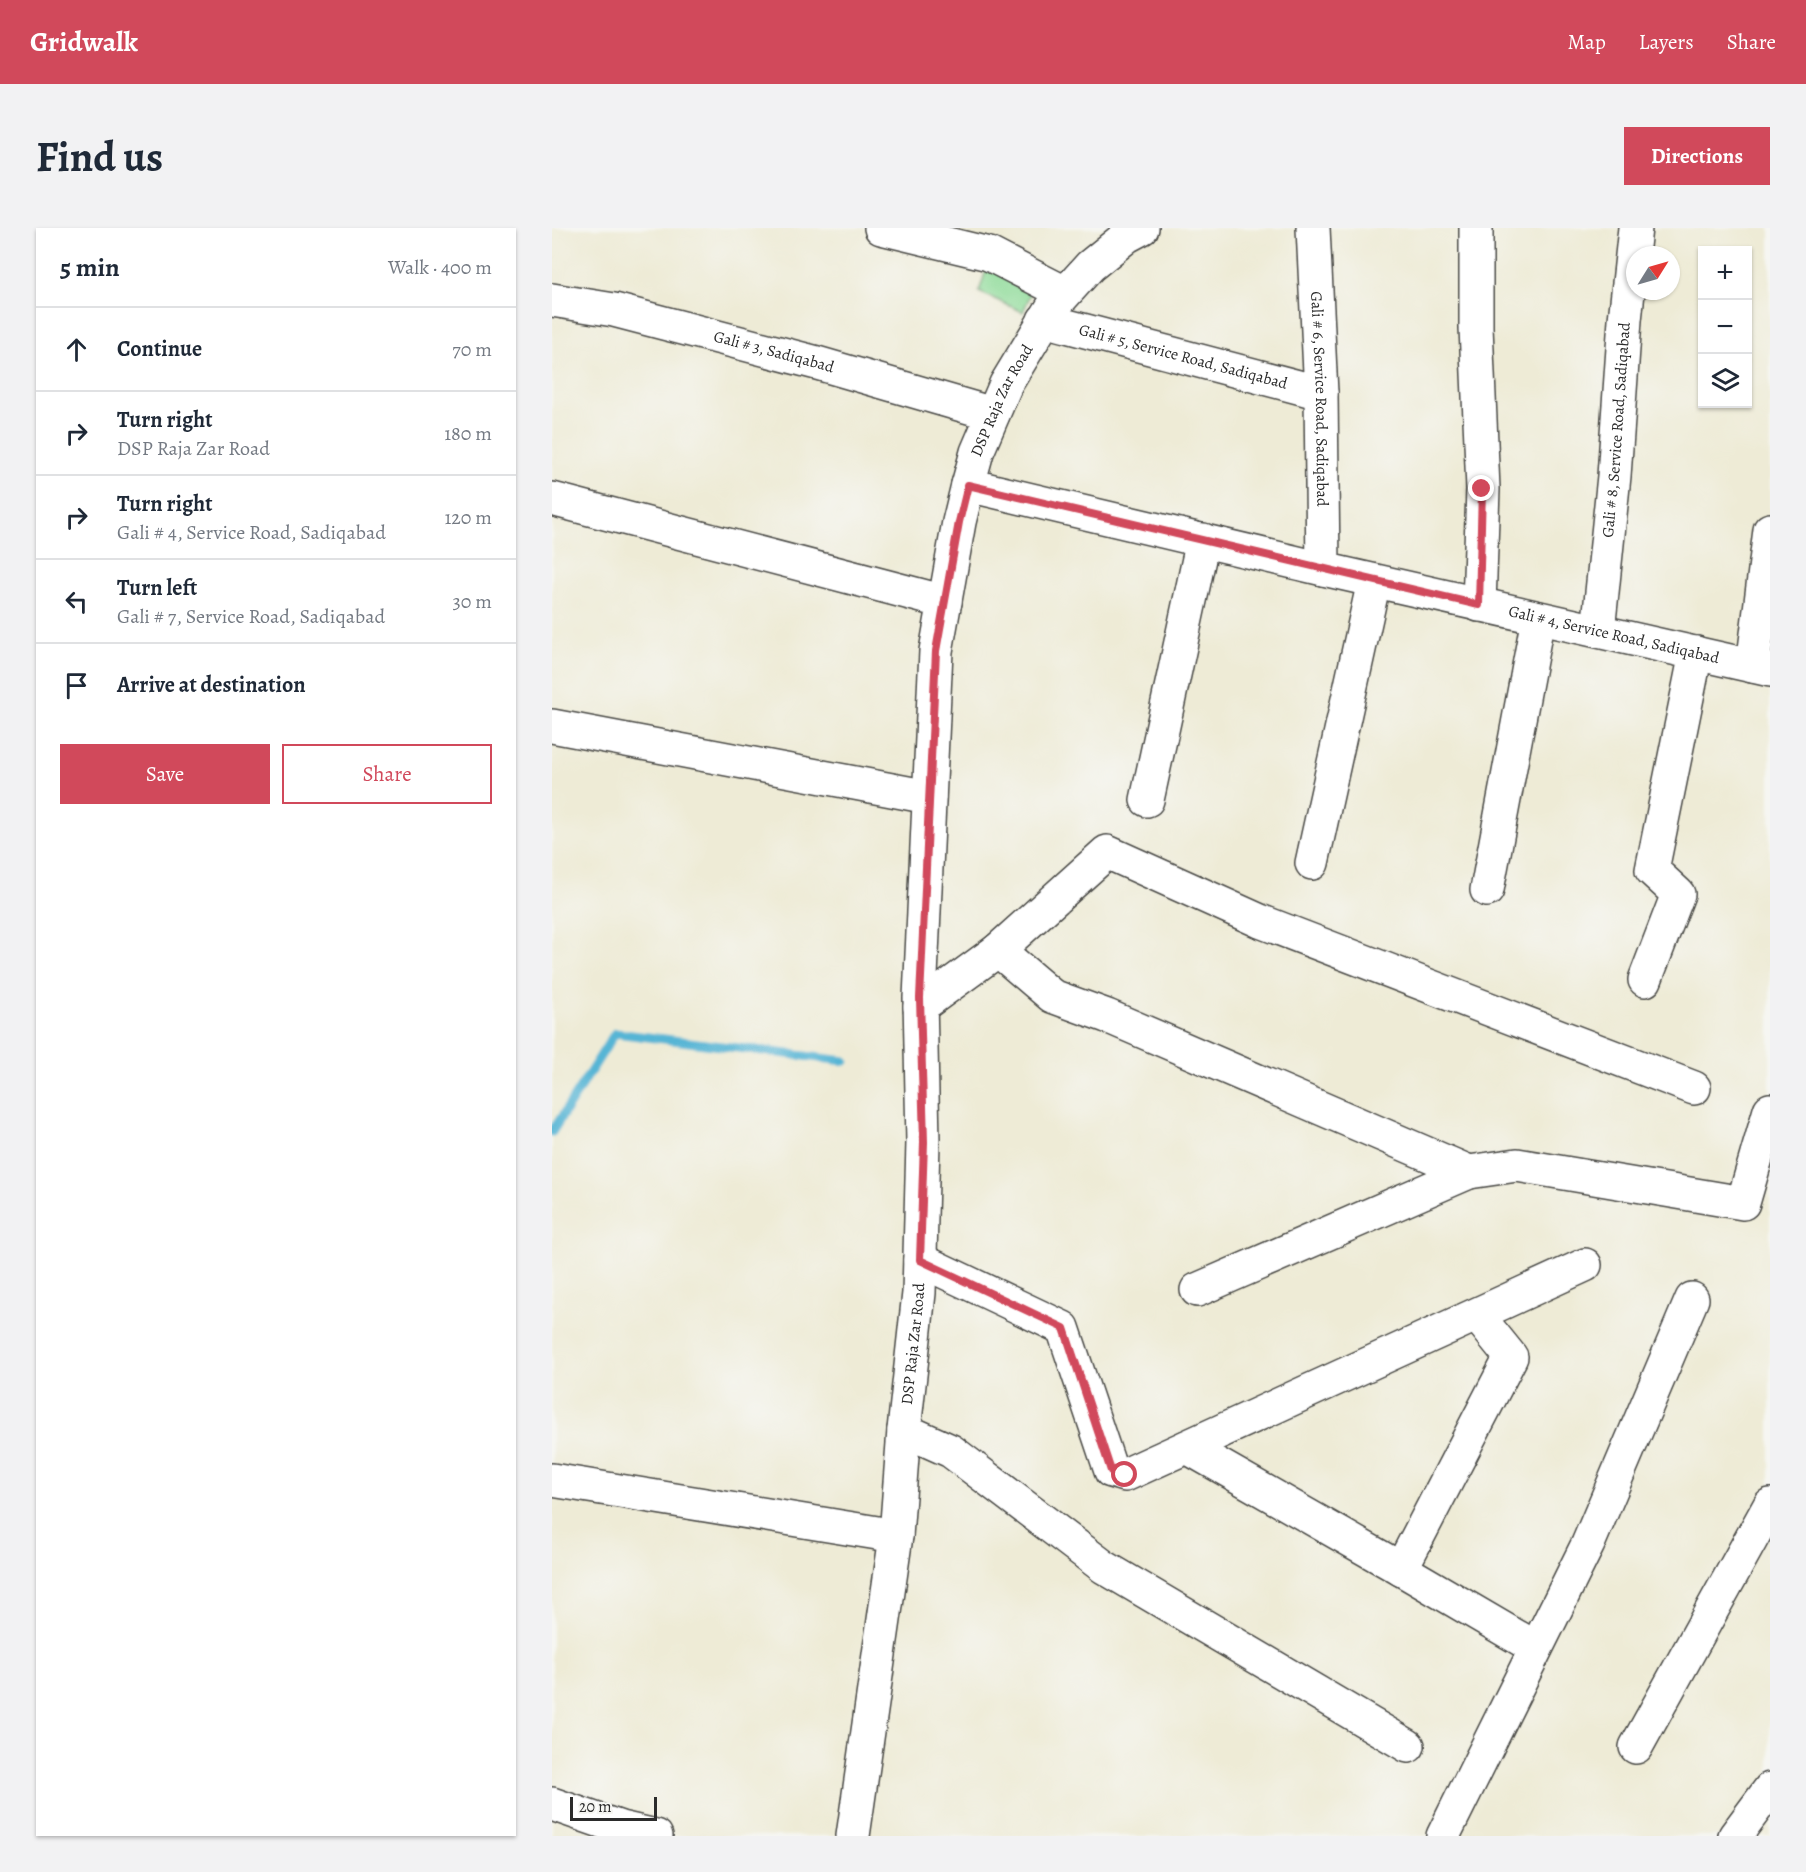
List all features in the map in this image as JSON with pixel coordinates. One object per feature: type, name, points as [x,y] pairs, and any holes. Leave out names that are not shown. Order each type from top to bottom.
[{"type":"street","points":[[881,228],[992,241],[1065,293]]},
{"type":"street","name":"DSP Raja Zar Road","points":[[853,1836],[896,1536],[904,1430],[919,1293],[924,1142],[920,1007],[936,651],[959,522],[978,452],[993,414],[1006,384],[1044,320],[1090,266],[1127,236],[1142,228]]},
{"type":"street","name":"Gali # 6, Service Road, Sadiqabad","points":[[1313,228],[1321,393],[1323,569]]},
{"type":"street","points":[[1476,228],[1476,327],[1482,489],[1479,605]]},
{"type":"street","name":"Gali # 8, Service Road, Sadiqabad","points":[[1598,631],[1614,476],[1624,320],[1635,228]]},
{"type":"street","name":"Gali # 3, Sadiqabad","points":[[552,300],[614,310],[817,363],[993,414]]},
{"type":"street","name":"Gali # 5, Service Road, Sadiqabad","points":[[1044,320],[1321,393]]},
{"type":"street","name":"Gali # 4, Service Road, Sadiqabad","points":[[968,485],[1374,581],[1762,668]]},
{"type":"street","points":[[552,499],[945,602]]},
{"type":"street","points":[[1762,668],[1770,530]]},
{"type":"street","points":[[1147,800],[1203,540]]},
{"type":"street","points":[[1312,862],[1374,581]]},
{"type":"street","points":[[1487,890],[1538,618]]},
{"type":"street","points":[[1645,980],[1678,894],[1652,870],[1696,653]]},
{"type":"street","points":[[552,726],[929,797]]},
{"type":"street","points":[[920,1007],[998,950],[1107,852],[1260,921],[1694,1088]]},
{"type":"street","points":[[998,950],[1052,996],[1107,1016],[1469,1172]]},
{"type":"street","points":[[1197,1290],[1469,1172],[1517,1166],[1757,1204],[1770,1110]]},
{"type":"street","points":[[920,1260],[1064,1328],[1111,1471],[1125,1475],[1585,1265]]},
{"type":"street","points":[[1443,1836],[1588,1544],[1692,1299]]},
{"type":"street","points":[[1401,1569],[1511,1357],[1476,1315]]},
{"type":"street","points":[[904,1430],[951,1451],[1104,1567],[1408,1746]]},
{"type":"street","points":[[1187,1447],[1536,1648]]},
{"type":"street","points":[[552,1480],[896,1536]]},
{"type":"street","points":[[1636,1747],[1770,1505]]},
{"type":"street","points":[[1735,1836],[1770,1789]]},
{"type":"street","points":[[552,1804],[620,1832],[656,1836]]},
{"type":"green space","points":[[988,264],[1034,286],[1023,312],[979,292]]},
{"type":"waterway","points":[[552,1132],[615,1033],[845,1061]]},
{"type":"route","points":[[1125,1475],[1111,1471],[1064,1328],[920,1260],[924,1142],[920,998],[936,651],[959,522],[968,485],[1479,605],[1482,489]]}]
